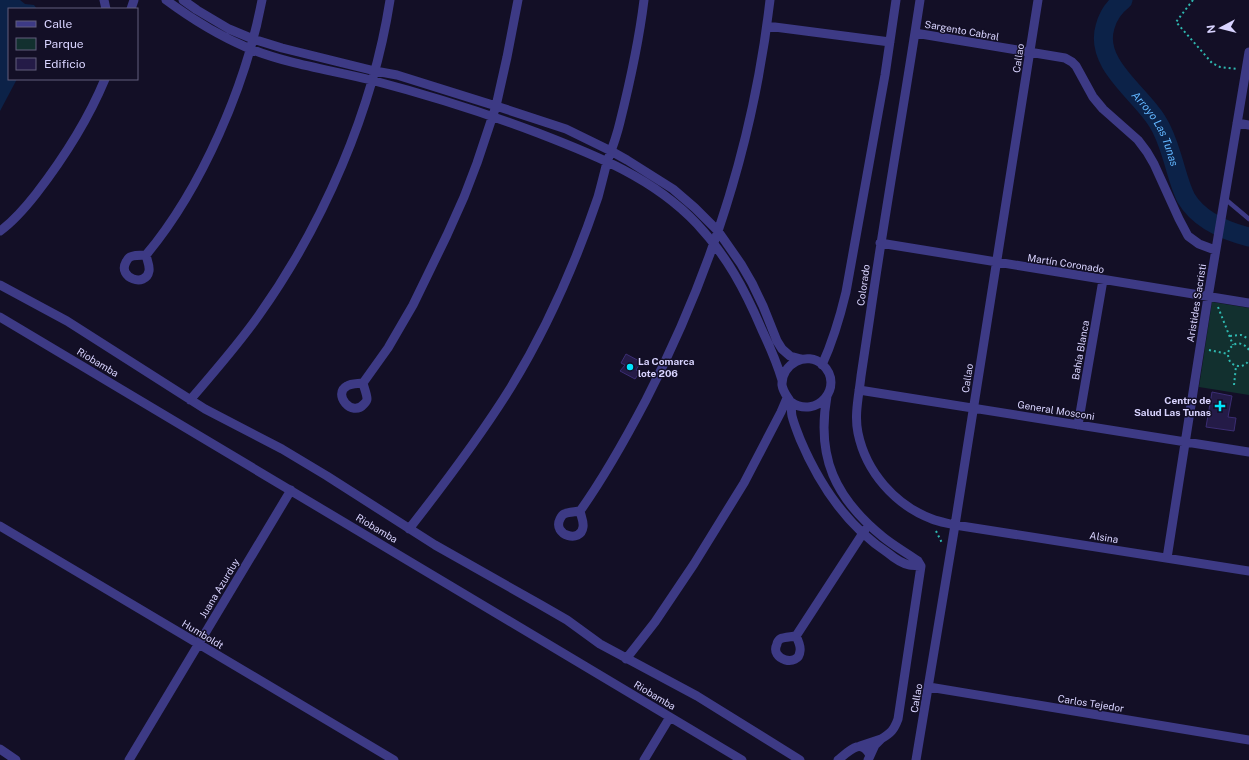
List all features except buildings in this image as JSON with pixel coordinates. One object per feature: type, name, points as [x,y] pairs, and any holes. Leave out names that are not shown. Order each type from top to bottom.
[{"type":"street","points":[[166,0],[193,20],[250,49],[442,99],[586,151],[629,173],[661,193],[679,207],[696,223],[725,258],[741,284],[775,359],[782,380]]},
{"type":"street","points":[[183,0],[229,29],[253,39],[282,48],[397,75],[566,130],[611,151],[651,175],[673,190],[695,208],[718,231],[745,270],[763,306],[777,342],[782,349],[790,356],[816,361],[827,370],[831,384],[824,411],[824,439],[828,463],[834,479],[858,513],[883,537],[918,561],[921,566],[898,719],[895,728],[881,739],[855,747],[842,758]]},
{"type":"street","points":[[146,255],[156,243],[191,189],[226,117],[250,49],[262,0]]},
{"type":"street","points":[[190,400],[230,354],[259,314],[301,248],[317,218],[355,131],[375,71],[390,0]]},
{"type":"street","points":[[363,383],[388,348],[410,311],[432,267],[464,196],[493,117],[518,0]]},
{"type":"street","points":[[409,529],[470,450],[512,385],[532,349],[563,285],[598,196],[620,122],[642,19],[644,0]]},
{"type":"street","points":[[580,511],[593,493],[635,421],[657,378],[695,295],[714,244],[733,187],[745,139],[756,88],[770,0]]},
{"type":"street","points":[[822,365],[833,340],[844,298],[885,75],[896,0]]},
{"type":"street","name":"Colorado","points":[[920,0],[880,243],[859,390],[857,417],[858,432],[868,462],[882,484],[897,499],[918,512],[933,520],[955,525]]},
{"type":"street","name":"Callao","points":[[916,760],[929,687],[1038,0]]},
{"type":"street","points":[[767,26],[890,42]]},
{"type":"street","name":"Sargento Cabral","points":[[915,33],[1065,58],[1072,62],[1076,66],[1093,97],[1102,109],[1138,140],[1147,152],[1188,236],[1199,244],[1216,250]]},
{"type":"street","name":"Aristides Sacristi","points":[[1167,558],[1200,349],[1211,297],[1217,239],[1249,52]]},
{"type":"street","points":[[0,231],[9,225],[23,210],[58,164],[88,115],[105,80]]},
{"type":"street","points":[[1236,123],[1249,125]]},
{"type":"street","name":"Martín Coronado","points":[[880,243],[1249,303]]},
{"type":"street","name":"Bahía Blanca","points":[[1078,425],[1103,280]]},
{"type":"street","points":[[0,285],[73,325],[205,409],[320,472],[435,545],[541,605],[566,620],[600,644],[626,659],[697,696],[800,760]]},
{"type":"street","name":"Riobamba","points":[[0,316],[742,760]]},
{"type":"street","points":[[801,359],[794,362],[784,373],[782,387],[789,400],[792,416],[810,462],[819,479],[834,501],[862,534],[898,560],[909,565],[921,566]]},
{"type":"street","name":"General Mosconi","points":[[859,390],[1249,452]]},
{"type":"street","points":[[789,400],[795,405],[807,408],[818,405],[827,396]]},
{"type":"street","points":[[626,659],[655,622],[694,564],[744,482],[781,412],[789,400]]},
{"type":"street","name":"Juana Azurduy","points":[[129,760],[291,490]]},
{"type":"street","points":[[796,636],[869,524]]},
{"type":"street","name":"Alsina","points":[[955,525],[1249,571]]},
{"type":"street","name":"Humboldt","points":[[0,526],[394,760]]},
{"type":"street","name":"Carlos Tejedor","points":[[929,687],[1249,740]]},
{"type":"street","points":[[644,760],[670,717]]},
{"type":"street","points":[[869,759],[875,746],[881,739]]},
{"type":"street","points":[[860,746],[865,747],[869,759]]},
{"type":"street","points":[[0,749],[16,760]]},
{"type":"lane","points":[[1223,203],[1249,219]]},
{"type":"path","points":[[1193,0],[1176,22],[1212,63],[1220,67],[1246,70]]},
{"type":"path","points":[[1211,297],[1233,345]]},
{"type":"path","points":[[1230,336],[1241,336],[1249,339]]},
{"type":"path","points":[[1249,350],[1245,345],[1233,345],[1229,349],[1228,354],[1229,360],[1236,366],[1242,366],[1249,360]]},
{"type":"path","points":[[1200,349],[1228,354]]},
{"type":"path","points":[[1234,385],[1236,366]]},
{"type":"green space","points":[[1212,302],[1249,308],[1249,395],[1199,387]]},
{"type":"water","points":[[0,0],[20,0],[25,4],[34,5],[36,8],[8,8],[8,80],[16,80],[0,111]]},
{"type":"waterway","name":"Arroyo Las Tunas","points":[[1123,0],[1112,12],[1105,27],[1103,41],[1106,53],[1112,66],[1149,110],[1160,126],[1165,135],[1182,189],[1191,206],[1213,224],[1249,237]]},
{"type":"place","name":"La Comarca lote 206","points":[[630,367]]},
{"type":"place","name":"Centro de Salud Las Tunas","points":[[1220,406]]}]
